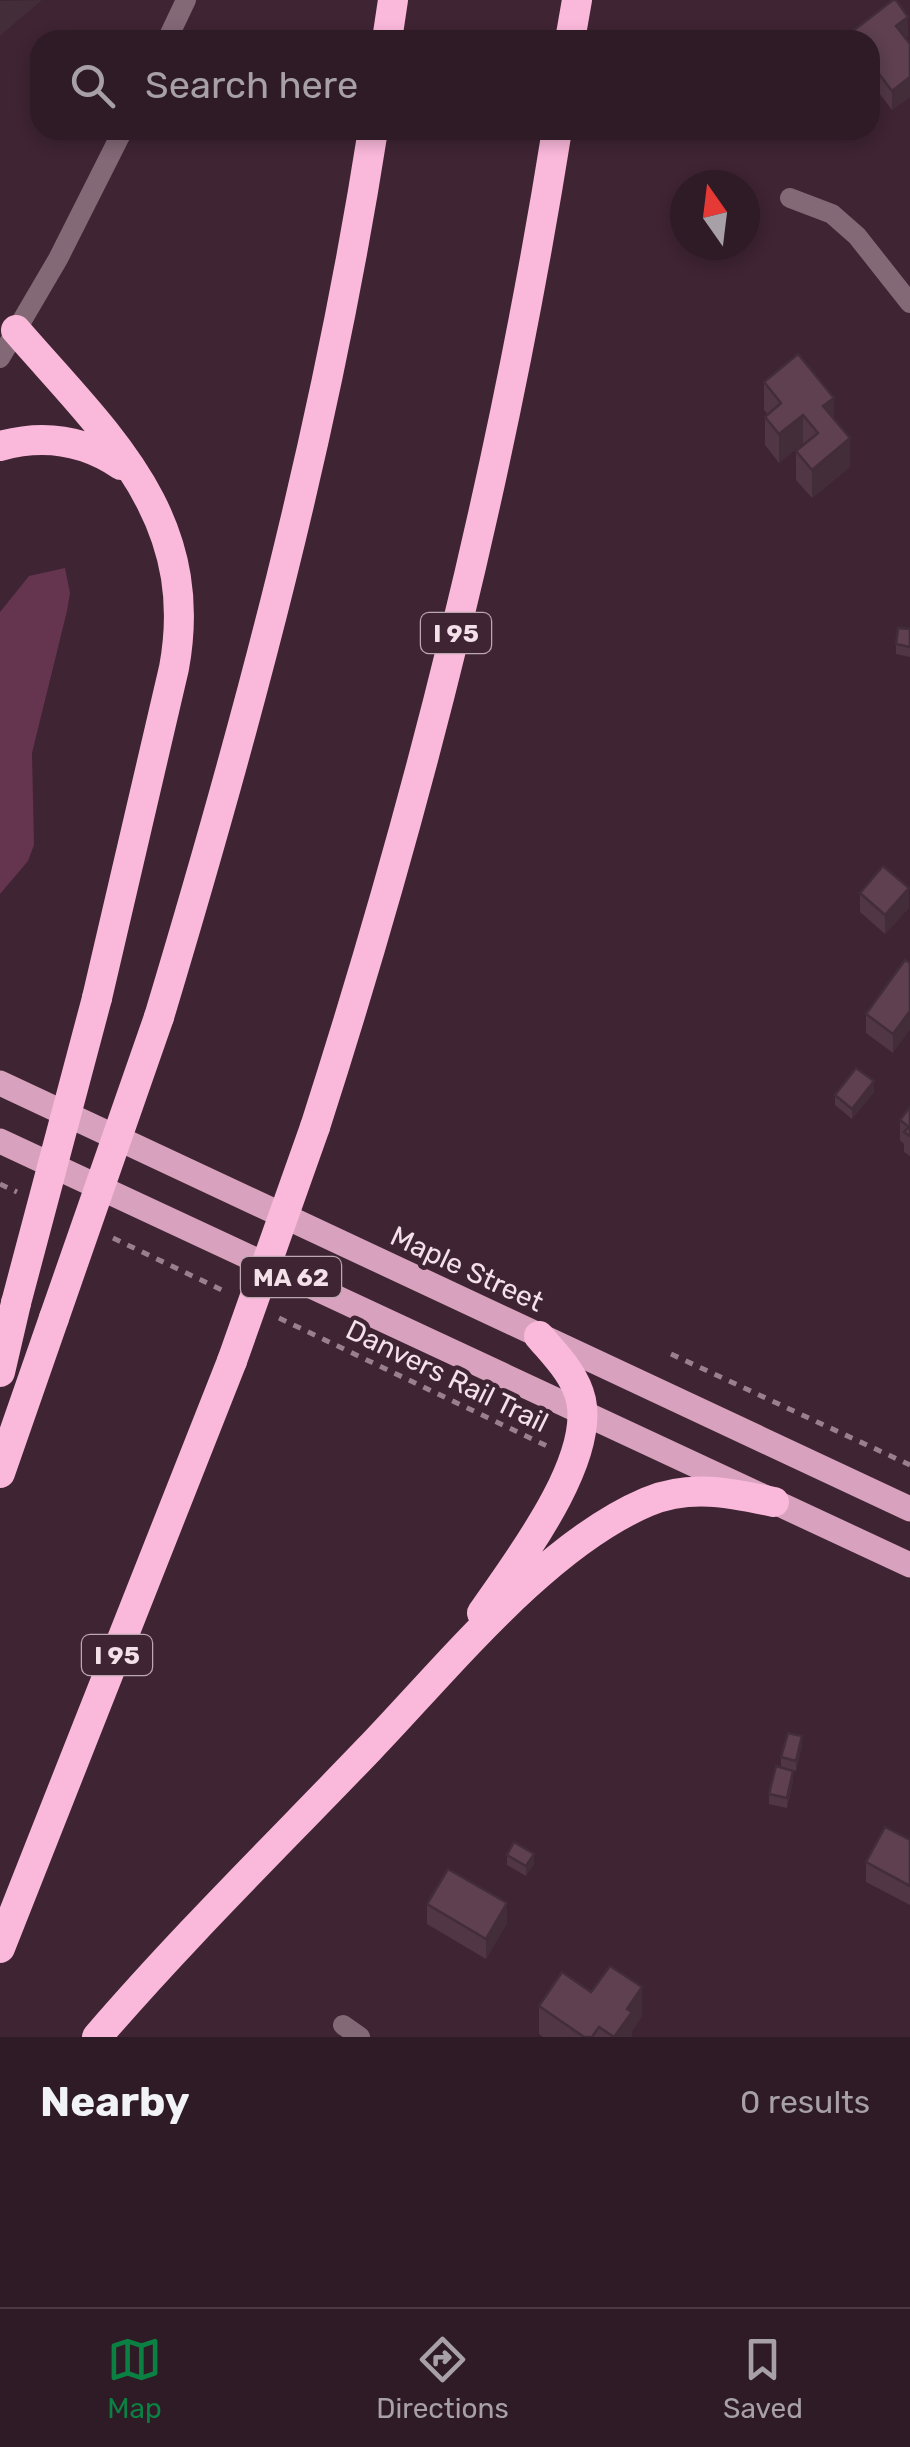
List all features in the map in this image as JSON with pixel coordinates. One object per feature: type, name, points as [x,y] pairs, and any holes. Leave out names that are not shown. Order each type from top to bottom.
[{"type":"highway","points":[[388,30],[393,0]]},
{"type":"highway","points":[[572,30],[576,0]]},
{"type":"highway","points":[[0,1473],[159,1017],[223,802],[276,606],[330,364],[371,140]]},
{"type":"highway","name":"I 95","points":[[0,1948],[232,1360],[315,1127],[392,872],[452,648],[526,312],[554,140]]},
{"type":"highway","points":[[0,1372],[97,998],[174,668],[180,624],[177,578],[167,532],[98,424],[16,330]]},
{"type":"highway","points":[[0,446],[47,440],[87,446],[122,465],[137,480]]},
{"type":"highway","points":[[400,1717],[501,1586],[549,1508],[573,1458],[582,1413],[574,1379],[539,1336]]},
{"type":"highway","points":[[97,2037],[400,1717],[550,1566],[644,1503],[683,1492],[726,1492],[774,1502]]},
{"type":"main road","name":"Maple Street","points":[[0,1083],[910,1509]]},
{"type":"main road","name":"MA 62","points":[[0,1141],[910,1565]]},
{"type":"street","points":[[172,30],[186,0]]},
{"type":"street","points":[[0,358],[58,259],[118,140]]},
{"type":"street","points":[[790,198],[832,214],[857,236],[910,303]]},
{"type":"path","points":[[0,1184],[18,1192]]},
{"type":"path","points":[[108,1235],[233,1295]]},
{"type":"path","name":"Danvers Rail Trail","points":[[268,1312],[573,1458]]},
{"type":"path","points":[[672,1354],[910,1465]]},
{"type":"shaded area","points":[[65,568],[70,593],[67,611],[32,753],[34,845],[28,861],[0,894],[0,612],[29,576]]},
{"type":"building","points":[[896,0],[908,17],[896,26],[910,44],[910,77],[892,91],[880,75],[880,30],[854,30]]},
{"type":"building","points":[[798,354],[834,398],[823,406],[850,438],[812,470],[796,451],[818,433],[803,415],[779,434],[765,417],[781,403],[764,382]]},
{"type":"building","points":[[898,628],[910,629],[910,647],[896,644]]},
{"type":"building","points":[[883,866],[909,888],[885,915],[860,893]]},
{"type":"building","points":[[905,960],[910,963],[910,1011],[893,1034],[866,1014]]},
{"type":"building","points":[[856,1068],[874,1081],[852,1109],[835,1095]]},
{"type":"building","points":[[910,1107],[910,1136],[904,1132],[909,1127],[900,1120]]},
{"type":"building","points":[[788,1733],[802,1736],[796,1761],[781,1757]]},
{"type":"building","points":[[776,1766],[793,1771],[787,1798],[769,1794]]},
{"type":"building","points":[[885,1827],[910,1840],[910,1886],[866,1862]]},
{"type":"building","points":[[514,1842],[534,1854],[526,1866],[507,1855]]},
{"type":"building","points":[[448,1869],[507,1903],[486,1939],[427,1904]]},
{"type":"building","points":[[610,1966],[642,1987],[627,2009],[632,2012],[614,2037],[599,2027],[592,2037],[584,2037],[539,2006],[562,1972],[591,1992]]}]
